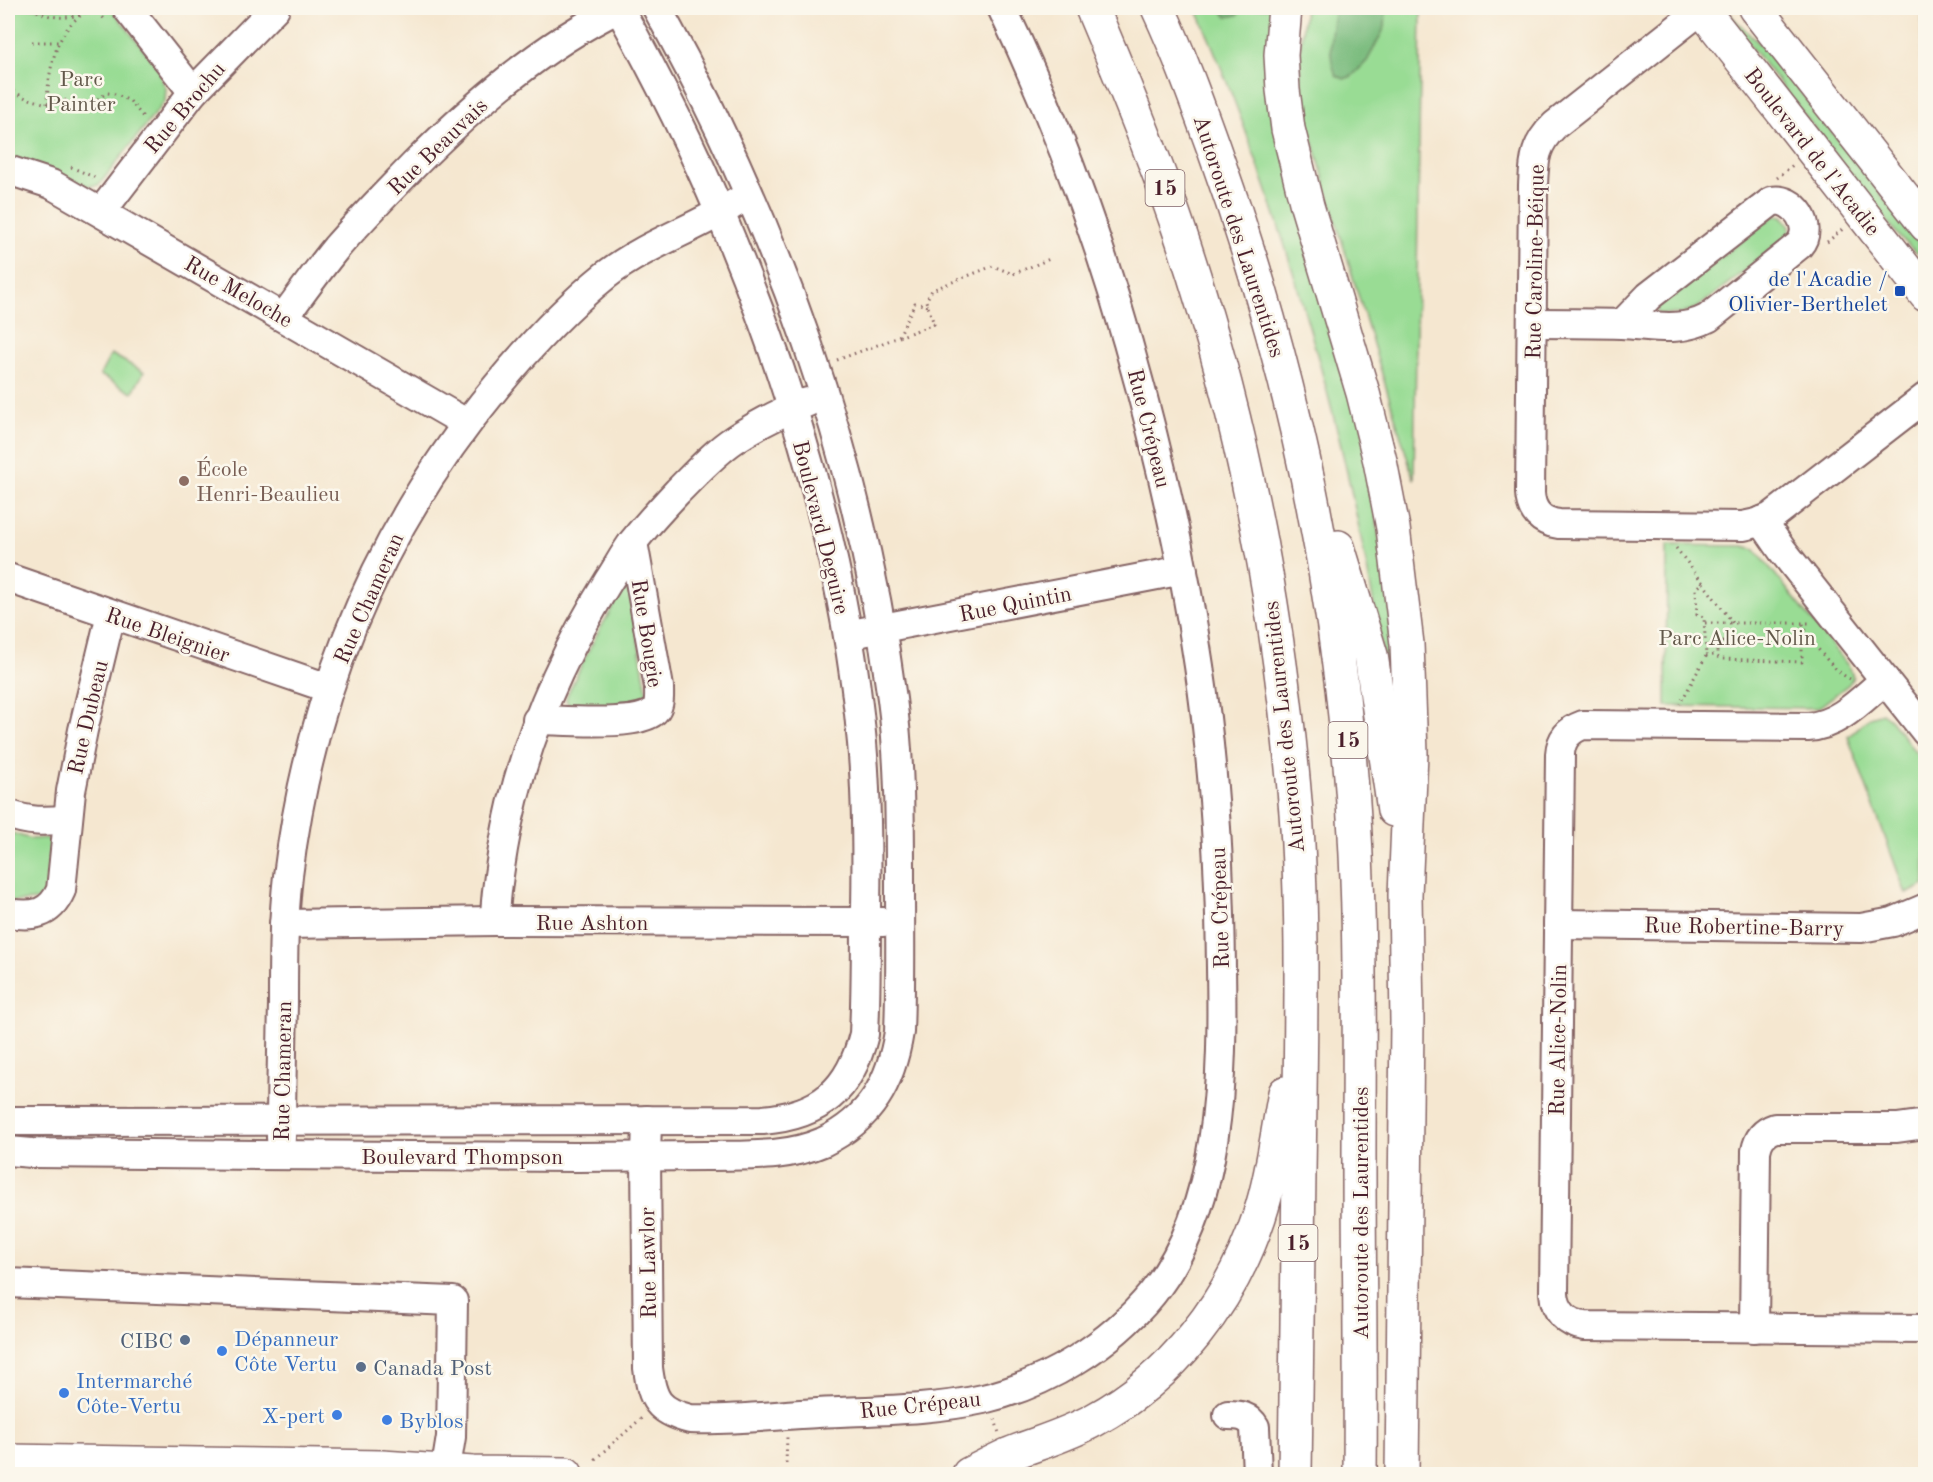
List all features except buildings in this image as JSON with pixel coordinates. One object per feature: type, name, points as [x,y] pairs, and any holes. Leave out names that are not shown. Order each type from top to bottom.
[{"type":"main road","name":"Autoroute des Laurentides","points":[[1092,8],[1138,117],[1179,228],[1223,375],[1251,499],[1272,615],[1291,765],[1299,866],[1301,1012],[1295,1474]]},
{"type":"main road","name":"Autoroute des Laurentides","points":[[1158,8],[1219,164],[1251,258],[1270,325],[1294,416],[1323,554],[1340,671],[1353,799],[1359,960],[1360,1474]]},
{"type":"main road","points":[[1285,8],[1282,69],[1291,148],[1372,428],[1388,496],[1407,645],[1411,753],[1405,895],[1407,1021],[1402,1474]]},
{"type":"main road","name":"Boulevard de l'Acadie","points":[[1701,8],[1926,295]]},
{"type":"main road","name":"Boulevard de l'Acadie","points":[[1755,8],[1926,225]]},
{"type":"main road","points":[[1270,325],[1371,655],[1405,895]]},
{"type":"main road","points":[[969,1474],[1011,1454],[1069,1433],[1111,1410],[1136,1393],[1165,1367],[1210,1314],[1235,1275],[1260,1216],[1301,1012]]},
{"type":"main road","points":[[8,1461],[382,1467],[433,1472],[566,1474]]},
{"type":"street","points":[[127,8],[193,92]]},
{"type":"street","name":"Rue Brochu","points":[[101,212],[193,92],[275,8]]},
{"type":"street","name":"Boulevard Deguire","points":[[619,8],[669,102],[721,213],[759,310],[824,519],[848,635],[865,785],[864,1034],[858,1055],[846,1079]]},
{"type":"street","name":"Rue Beauvais","points":[[284,317],[336,248],[391,188],[487,96],[566,37],[619,8]]},
{"type":"street","name":"Boulevard Deguire","points":[[657,8],[710,108],[749,195],[797,313],[820,377],[861,530],[881,629],[892,701],[898,771],[899,1032],[895,1056],[887,1079]]},
{"type":"street","name":"Rue Crépeau","points":[[653,1408],[690,1419],[703,1420],[899,1409],[958,1404],[988,1398],[1032,1382],[1062,1368],[1093,1349],[1123,1324],[1143,1303],[1170,1269],[1187,1236],[1204,1190],[1218,1089],[1222,1001],[1221,922],[1216,835],[1200,667],[1182,570],[1148,413],[1114,293],[1080,188],[1045,100],[1002,8]]},
{"type":"street","name":"Rue Caroline-Béique","points":[[1701,8],[1555,125],[1541,142],[1535,157],[1530,493],[1532,506],[1541,518],[1559,524],[1743,526],[1762,521]]},
{"type":"street","name":"Rue Meloche","points":[[8,170],[51,184],[466,423]]},
{"type":"street","name":"Rue Chameran","points":[[281,1155],[284,924],[296,822],[308,762],[328,688],[384,556],[432,473],[466,423],[527,349],[609,273],[635,256],[721,213],[749,195]]},
{"type":"street","points":[[1532,323],[1680,327],[1694,324],[1708,318],[1798,245],[1805,234],[1804,222],[1788,203],[1780,200],[1772,201],[1649,296],[1622,324]]},
{"type":"street","name":"Rue Bougie","points":[[495,921],[495,896],[507,821],[516,786],[537,720],[561,664],[593,605],[633,542],[709,460],[734,440],[765,421],[791,408],[824,396]]},
{"type":"street","points":[[1926,397],[1779,511],[1762,521],[1782,550],[1926,732]]},
{"type":"street","name":"Rue Bougie","points":[[537,720],[622,722],[650,715],[656,709],[659,687],[633,542]]},
{"type":"street","name":"Rue Quintin","points":[[848,635],[1182,570]]},
{"type":"street","name":"Rue Bleignier","points":[[8,578],[328,688]]},
{"type":"street","name":"Rue Dubeau","points":[[8,913],[31,915],[41,912],[50,908],[57,900],[61,890],[67,819],[76,761],[111,614]]},
{"type":"street","name":"Rue Alice-Nolin","points":[[1885,680],[1841,716],[1822,726],[1583,725],[1573,730],[1563,740],[1560,754],[1554,1293],[1558,1310],[1570,1322],[1585,1326],[1926,1329]]},
{"type":"street","points":[[8,814],[23,820],[41,822],[67,819]]},
{"type":"street","name":"Rue Robertine-Barry","points":[[1558,924],[1855,928],[1882,925],[1926,908]]},
{"type":"street","name":"Rue Ashton","points":[[284,924],[495,921],[900,922]]},
{"type":"street","name":"Boulevard Thompson","points":[[8,1121],[763,1120],[780,1119],[817,1106],[832,1095],[846,1079]]},
{"type":"street","name":"Boulevard Thompson","points":[[8,1151],[646,1157],[769,1155],[791,1153],[822,1142],[852,1124],[877,1096],[887,1079]]},
{"type":"street","name":"Rue Lawlor","points":[[647,1120],[648,1368],[653,1408]]},
{"type":"street","points":[[1754,1328],[1756,1151],[1763,1134],[1776,1128],[1897,1128],[1926,1124]]},
{"type":"street","points":[[8,1283],[453,1301],[451,1437],[433,1472]]},
{"type":"street","points":[[1228,1415],[1247,1417],[1252,1421],[1255,1428],[1257,1474]]},
{"type":"path","points":[[32,8],[48,16],[60,18],[82,14]]},
{"type":"path","points":[[47,104],[52,63],[60,42],[72,22],[93,8]]},
{"type":"path","points":[[32,42],[60,42]]},
{"type":"path","points":[[8,89],[26,98],[47,104],[67,100],[77,106],[84,105],[107,93],[115,94],[130,101],[143,117]]},
{"type":"path","points":[[1773,181],[1798,161]]},
{"type":"path","points":[[1823,244],[1849,225]]},
{"type":"path","points":[[834,361],[934,324],[926,301],[932,290],[993,266],[1013,274],[1052,258]]},
{"type":"path","points":[[898,337],[915,303],[928,306]]},
{"type":"path","points":[[1674,543],[1733,623]]},
{"type":"path","points":[[1680,709],[1682,700],[1706,656],[1704,617],[1697,615],[1695,611],[1696,589],[1702,583]]},
{"type":"path","points":[[1722,609],[1729,605]]},
{"type":"path","points":[[1705,623],[1803,624],[1816,621]]},
{"type":"path","points":[[1803,624],[1806,632],[1835,669],[1841,675],[1855,680]]},
{"type":"path","points":[[1793,643],[1806,632]]},
{"type":"path","points":[[1802,647],[1812,639]]},
{"type":"path","points":[[1706,647],[1717,645],[1720,642],[1802,644],[1802,662],[1721,659],[1714,655],[1706,656]]},
{"type":"path","points":[[1717,645],[1718,657]]},
{"type":"path","points":[[596,1459],[653,1408]]},
{"type":"path","points":[[786,1462],[787,1432]]},
{"type":"green space","name":"Parc Painter","points":[[8,8],[111,8],[163,74],[160,77],[166,88],[165,101],[99,185],[89,186],[88,189],[8,158]]},
{"type":"green space","points":[[1196,8],[1274,8],[1357,393],[1403,693],[1390,694],[1344,459],[1322,373],[1275,214],[1238,110]]},
{"type":"green space","points":[[1220,8],[1244,8],[1237,15],[1227,17]]},
{"type":"green space","points":[[1305,8],[1421,8],[1414,480],[1303,105],[1299,59]]},
{"type":"green space","points":[[1335,8],[1386,8],[1385,27],[1367,61],[1352,76],[1344,79],[1336,75],[1331,59],[1331,33]]},
{"type":"green space","points":[[1923,8],[1925,8],[1925,66],[1921,66]]},
{"type":"green space","points":[[1730,14],[1778,63],[1925,251],[1922,257],[1901,239],[1727,16]]},
{"type":"green space","points":[[1775,215],[1782,216],[1790,226],[1789,236],[1698,307],[1682,314],[1657,312],[1658,306]]},
{"type":"green space","points":[[111,354],[144,372],[132,393],[100,375]]},
{"type":"green space","name":"Parc Alice-Nolin","points":[[1667,545],[1743,546],[1755,549],[1850,668],[1853,677],[1849,684],[1818,708],[1666,706]]},
{"type":"green space","points":[[629,589],[648,697],[637,708],[571,708],[566,700],[567,695],[597,634],[621,593]]},
{"type":"green space","points":[[1882,713],[1890,719],[1925,765],[1925,885],[1906,894],[1848,737],[1870,717]]},
{"type":"green space","points":[[8,832],[31,839],[47,838],[53,845],[51,883],[38,900],[8,902]]},
{"type":"place","name":"de l'Acadie / Olivier-Berthelet","points":[[1900,291]]},
{"type":"place","name":"École Henri-Beaulieu","points":[[184,481]]},
{"type":"place","name":"CIBC","points":[[185,1340]]},
{"type":"place","name":"Dépanneur Côte Vertu","points":[[222,1351]]},
{"type":"place","name":"Canada Post","points":[[361,1367]]},
{"type":"place","name":"Intermarché Côte-Vertu","points":[[64,1393]]},
{"type":"place","name":"X-pert","points":[[337,1415]]},
{"type":"place","name":"Byblos","points":[[387,1420]]}]
